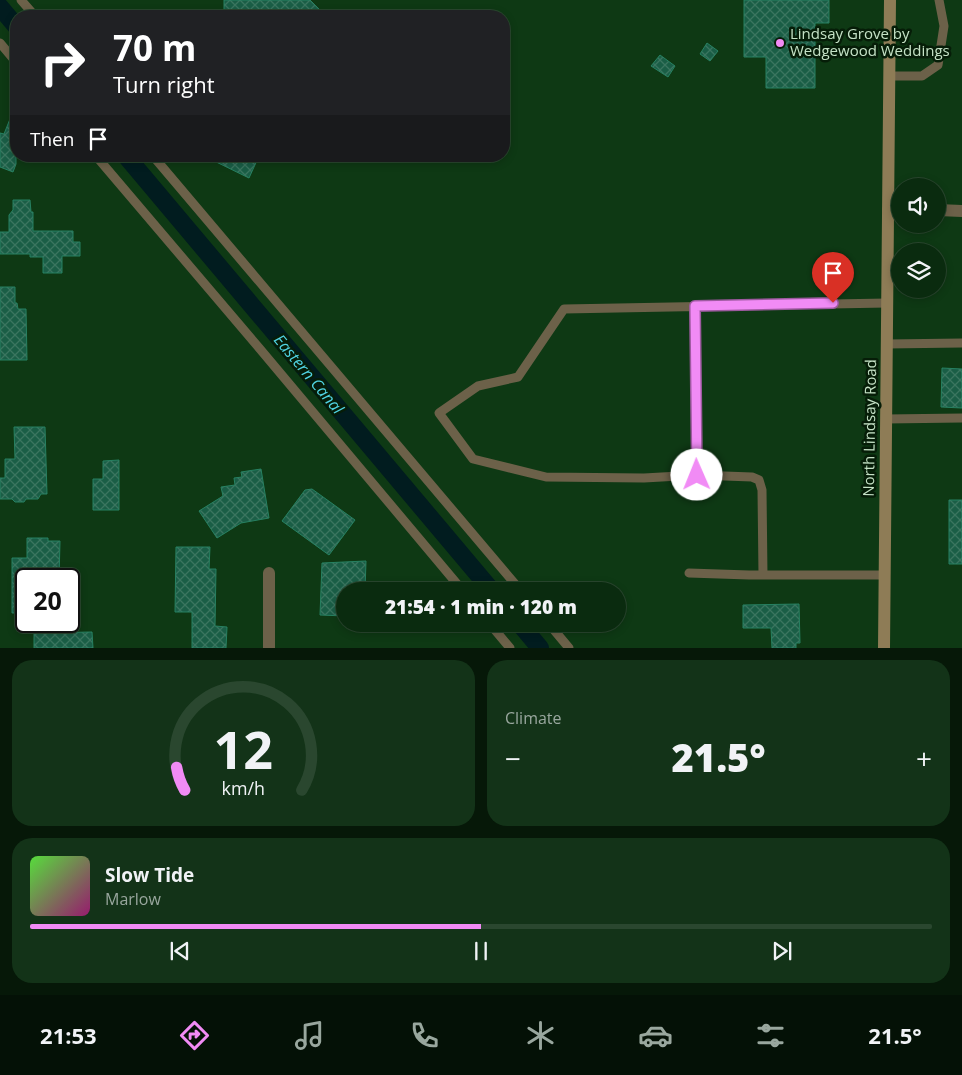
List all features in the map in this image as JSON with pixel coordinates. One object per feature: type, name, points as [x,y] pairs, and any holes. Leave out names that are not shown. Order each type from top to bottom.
[{"type":"main road","name":"North Lindsay Road","points":[[890,0],[889,76],[893,178]]},
{"type":"main road","name":"North Lindsay Road","points":[[884,648],[887,303],[892,233]]},
{"type":"street","points":[[946,210],[962,211]]},
{"type":"street","points":[[268,648],[269,574]]},
{"type":"lane","points":[[21,0],[30,10]]},
{"type":"lane","points":[[889,76],[922,76],[938,65],[944,26],[939,0]]},
{"type":"lane","points":[[0,43],[10,55]]},
{"type":"lane","points":[[101,162],[455,582]]},
{"type":"lane","points":[[158,162],[513,582]]},
{"type":"lane","points":[[763,575],[762,490],[759,480],[752,477],[697,475],[644,478],[546,477],[473,460],[440,413],[478,386],[518,377],[564,309],[887,303]]},
{"type":"lane","points":[[695,306],[697,475]]},
{"type":"lane","points":[[887,344],[962,343]]},
{"type":"lane","points":[[886,419],[962,418]]},
{"type":"lane","points":[[689,573],[885,575]]},
{"type":"lane","points":[[497,632],[510,648]]},
{"type":"lane","points":[[556,632],[569,648]]},
{"type":"building","points":[[224,0],[310,0],[320,10],[224,10]]},
{"type":"building","name":"Lindsay Grove by Wedgewood Weddings","points":[[744,0],[829,0],[829,23],[815,23],[815,88],[766,88],[766,57],[744,57]]},
{"type":"building","points":[[707,43],[718,51],[710,61],[700,54]]},
{"type":"building","points":[[660,55],[675,66],[668,77],[651,66]]},
{"type":"building","points":[[10,119],[10,162],[16,162],[13,172],[0,167],[0,133],[4,134]]},
{"type":"building","points":[[216,162],[256,162],[249,178]]},
{"type":"building","points":[[13,200],[30,200],[31,212],[33,212],[33,231],[73,231],[73,242],[80,242],[80,256],[62,256],[62,273],[43,273],[43,257],[30,257],[30,254],[0,254],[0,232],[9,232],[9,215],[13,210]]},
{"type":"building","points":[[0,287],[15,287],[15,303],[17,303],[18,309],[26,309],[27,360],[0,360]]},
{"type":"building","points":[[942,368],[962,369],[962,408],[941,407]]},
{"type":"building","points":[[14,427],[45,427],[47,494],[41,494],[38,499],[26,499],[24,502],[15,502],[12,499],[0,499],[0,478],[5,478],[5,459],[15,459]]},
{"type":"building","points":[[119,460],[119,510],[93,510],[93,479],[103,479],[103,461]]},
{"type":"building","points":[[261,469],[269,518],[241,523],[217,538],[199,511],[223,496],[221,487],[235,485],[234,478],[242,477],[241,472]]},
{"type":"building","points":[[312,489],[355,520],[329,555],[282,521],[305,490]]},
{"type":"building","points":[[949,500],[962,500],[962,564],[949,564]]},
{"type":"building","points":[[27,538],[48,538],[48,541],[60,541],[59,568],[15,568],[15,613],[12,613],[12,558],[27,558]]},
{"type":"building","points":[[176,547],[210,547],[209,569],[216,569],[215,626],[227,627],[226,648],[192,648],[192,612],[175,612]]},
{"type":"building","points":[[366,561],[365,582],[336,582],[336,616],[320,615],[322,563]]},
{"type":"building","points":[[799,604],[800,643],[796,643],[796,648],[772,648],[771,628],[743,628],[743,605]]},
{"type":"building","points":[[92,632],[93,648],[34,648],[34,633]]},
{"type":"waterway","name":"Eastern Canal","points":[[0,7],[10,19]]},
{"type":"waterway","name":"Eastern Canal","points":[[131,162],[484,582]]},
{"type":"waterway","name":"Eastern Canal","points":[[527,632],[540,648]]},
{"type":"place","name":"Lindsay Grove by Wedgewood Weddings","points":[[780,43]]},
{"type":"route","points":[[697,475],[695,306],[833,303]]}]
